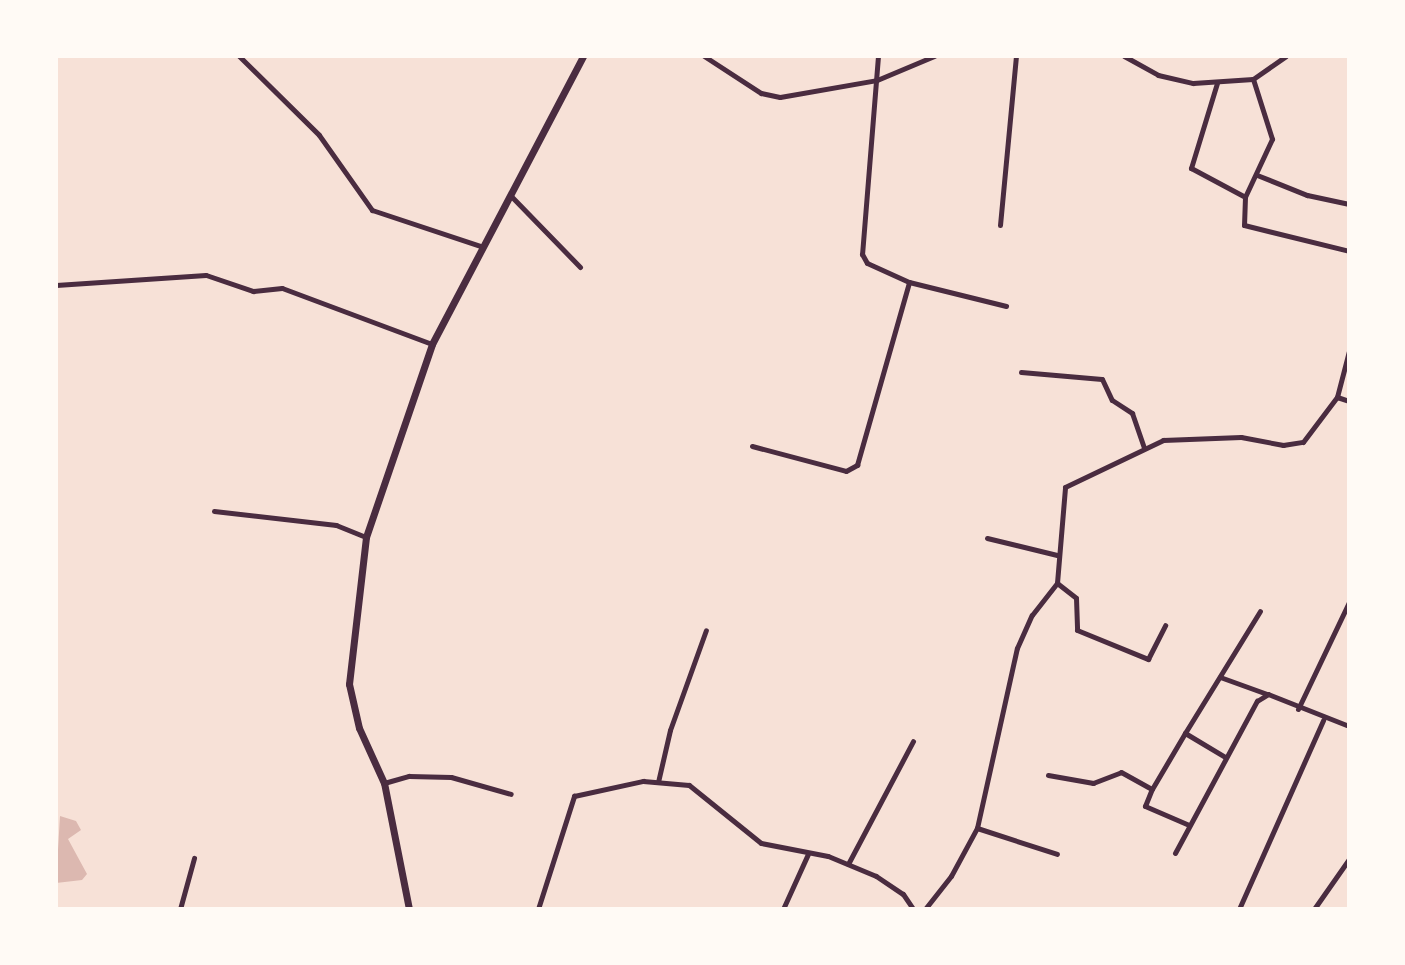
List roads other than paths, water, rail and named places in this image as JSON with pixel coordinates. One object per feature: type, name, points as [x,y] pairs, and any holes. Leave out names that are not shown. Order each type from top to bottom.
[{"type":"main road","points":[[409,909],[384,783],[359,728],[349,684],[366,537],[432,344],[583,56]]},
{"type":"street","points":[[239,56],[319,135],[372,210],[483,247]]},
{"type":"street","points":[[704,56],[770,97],[877,80],[932,56]]},
{"type":"street","points":[[878,56],[860,244],[867,263],[909,282],[1006,306]]},
{"type":"street","points":[[1000,225],[1016,56]]},
{"type":"street","points":[[1124,56],[1177,82],[1217,83],[1253,79],[1286,56]]},
{"type":"street","points":[[1253,79],[1272,139],[1245,197],[1242,221],[1249,228],[1349,251]]},
{"type":"street","points":[[1217,83],[1191,168],[1245,197]]},
{"type":"street","points":[[1257,175],[1307,195],[1349,204]]},
{"type":"street","points":[[511,196],[580,267]]},
{"type":"street","points":[[56,285],[206,275],[253,291],[282,288],[432,344]]},
{"type":"street","points":[[752,446],[846,471],[857,465],[909,282]]},
{"type":"street","points":[[925,909],[951,876],[977,828],[1017,648],[1032,615],[1057,583],[1065,487],[1163,440],[1207,437],[1283,445],[1303,442],[1337,397],[1349,351]]},
{"type":"street","points":[[1021,372],[1102,379],[1112,400],[1132,413],[1144,447]]},
{"type":"street","points":[[1337,397],[1349,401]]},
{"type":"street","points":[[214,511],[336,525],[366,537]]},
{"type":"street","points":[[987,538],[1057,555]]},
{"type":"street","points":[[1057,583],[1076,598],[1077,630],[1148,659],[1165,625]]},
{"type":"street","points":[[1298,709],[1349,602]]},
{"type":"street","points":[[1189,825],[1145,806],[1185,733],[1260,611]]},
{"type":"street","points":[[658,782],[670,730],[706,630]]},
{"type":"street","points":[[1220,677],[1268,694],[1323,720],[1349,726]]},
{"type":"street","points":[[1175,853],[1257,701],[1268,694]]},
{"type":"street","points":[[1239,909],[1323,720]]},
{"type":"street","points":[[1185,733],[1225,757]]},
{"type":"street","points":[[848,864],[913,741]]},
{"type":"street","points":[[1048,775],[1093,783],[1121,772],[1152,789]]},
{"type":"street","points":[[384,783],[409,776],[451,777],[511,794]]},
{"type":"street","points":[[538,909],[574,796],[658,782],[689,785],[707,795],[761,843],[848,864],[903,894],[913,909]]},
{"type":"street","points":[[977,828],[1057,854]]},
{"type":"street","points":[[783,909],[808,854]]},
{"type":"street","points":[[180,909],[194,858]]},
{"type":"street","points":[[1314,909],[1349,859]]}]
